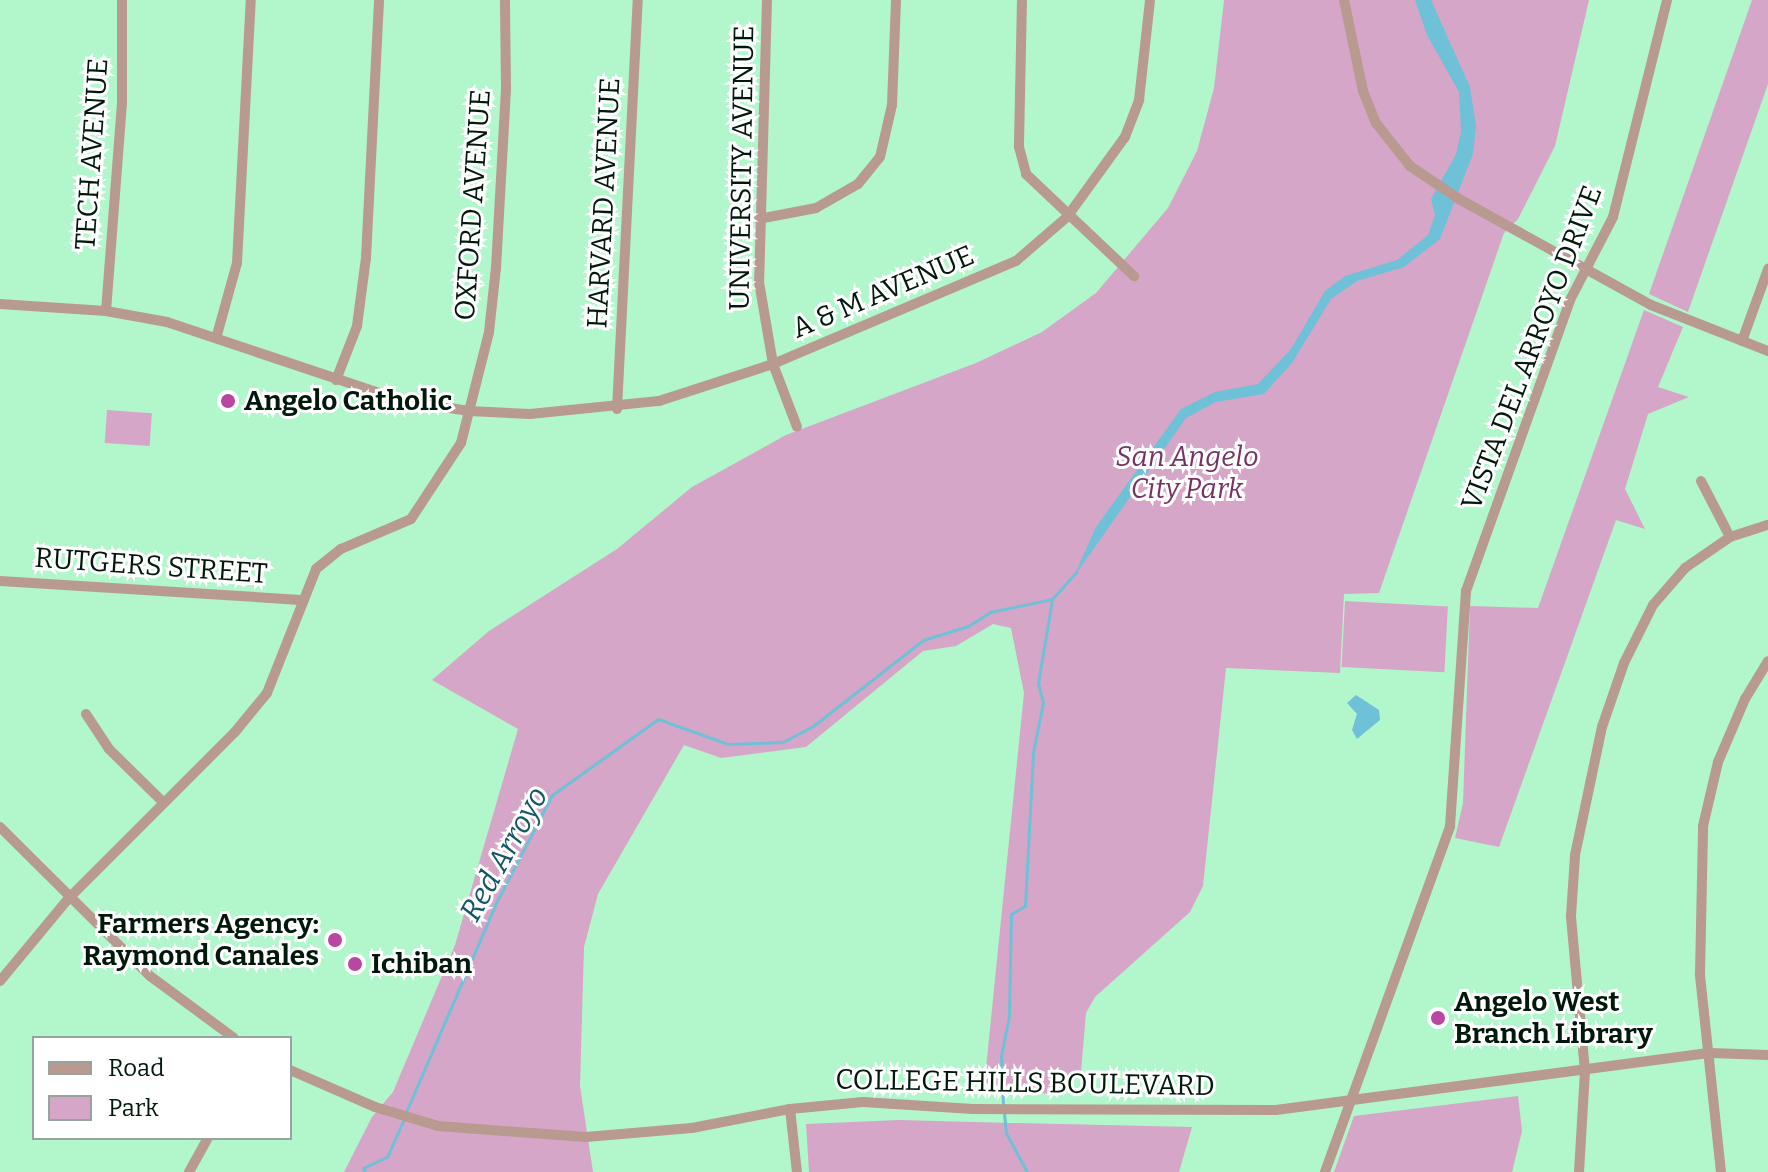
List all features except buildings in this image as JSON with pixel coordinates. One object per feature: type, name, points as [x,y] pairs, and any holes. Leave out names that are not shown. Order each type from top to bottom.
[{"type":"street","name":"TECH AVENUE","points":[[106,311],[122,103],[122,0]]},
{"type":"street","points":[[217,335],[237,263],[251,0]]},
{"type":"street","points":[[336,380],[357,326],[366,258],[379,0]]},
{"type":"street","name":"OXFORD AVENUE","points":[[0,981],[69,898],[235,732],[267,693],[300,600],[316,569],[341,549],[411,519],[453,457],[469,411],[489,332],[496,268],[506,87],[505,0]]},
{"type":"street","name":"HARVARD AVENUE","points":[[617,409],[638,0]]},
{"type":"street","name":"UNIVERSITY AVENUE","points":[[767,0],[759,282],[773,364],[797,427]]},
{"type":"street","points":[[759,219],[816,208],[858,184],[880,157],[892,105],[896,0]]},
{"type":"street","points":[[1022,0],[1019,147],[1026,174],[1067,217],[1134,276]]},
{"type":"street","name":"A & M AVENUE","points":[[0,304],[106,311],[217,335],[336,380],[403,401],[469,411],[530,414],[617,409],[710,388],[1016,261],[1067,217],[1102,175],[1135,113],[1147,55],[1150,0]]},
{"type":"street","points":[[1344,0],[1363,91],[1376,123],[1410,166],[1459,199],[1651,305],[1768,351]]},
{"type":"street","name":"VISTA DEL ARROYO DRIVE","points":[[1325,1172],[1450,826],[1466,591],[1570,300],[1613,217],[1667,0]]},
{"type":"street","points":[[1742,341],[1768,269]]},
{"type":"street","points":[[1701,481],[1730,537]]},
{"type":"street","points":[[1579,1172],[1585,1071],[1571,916],[1577,840],[1602,727],[1624,663],[1653,605],[1685,568],[1730,537],[1768,525]]},
{"type":"street","name":"RUTGERS STREET","points":[[0,581],[300,600]]},
{"type":"street","points":[[1721,1172],[1700,974],[1703,826],[1718,762],[1745,699],[1768,661]]},
{"type":"street","points":[[86,714],[109,749],[163,802]]},
{"type":"street","points":[[0,827],[168,992],[231,1036]]},
{"type":"street","name":"COLLEGE HILLS BOULEVARD","points":[[292,1071],[375,1107],[438,1126],[586,1137],[692,1128],[790,1109],[863,1102],[973,1109],[1276,1110],[1348,1104],[1710,1053],[1768,1055]]},
{"type":"street","points":[[790,1109],[797,1172]]},
{"type":"street","points":[[189,1172],[207,1140]]},
{"type":"green space","name":"San Angelo City Park","points":[[1224,0],[1589,0],[1555,146],[1518,219],[1504,233],[1379,593],[1344,594],[1340,673],[1226,668],[1203,886],[1190,912],[1095,997],[1086,1013],[1081,1072],[1053,1094],[984,1088],[1024,693],[1011,628],[993,624],[956,646],[923,651],[806,747],[721,758],[684,745],[598,894],[584,947],[580,1086],[593,1172],[344,1172],[372,1117],[393,1092],[455,945],[518,729],[432,680],[489,631],[617,549],[692,487],[786,435],[976,363],[1042,332],[1096,293],[1168,208],[1197,151],[1214,88]]},
{"type":"green space","points":[[1752,0],[1768,0],[1768,84],[1688,312],[1649,294]]},
{"type":"green space","points":[[1644,310],[1683,327],[1658,387],[1689,397],[1648,414],[1625,489],[1645,529],[1616,520],[1499,847],[1455,838],[1463,803],[1470,606],[1538,608]]},
{"type":"green space","points":[[107,410],[152,413],[150,446],[105,443]]},
{"type":"green space","points":[[1345,601],[1448,606],[1444,672],[1342,667]]},
{"type":"green space","points":[[1518,1096],[1522,1131],[1512,1172],[1334,1172],[1354,1116]]},
{"type":"green space","points":[[899,1120],[1192,1127],[1179,1172],[809,1172],[806,1124]]},
{"type":"water","points":[[1415,0],[1431,0],[1470,87],[1476,126],[1473,154],[1440,239],[1404,267],[1357,281],[1331,299],[1292,363],[1264,394],[1216,402],[1186,418],[1073,578],[1096,527],[1181,409],[1215,392],[1258,384],[1291,349],[1325,291],[1345,276],[1397,260],[1428,235],[1435,215],[1431,199],[1456,154],[1461,132],[1459,92],[1427,35]]},
{"type":"water","points":[[1356,695],[1379,710],[1380,720],[1357,739],[1352,730],[1357,714],[1347,703]]},
{"type":"waterway","name":"Red Arroyo","points":[[1003,1105],[1001,1056],[1009,1016],[1011,914],[1025,906],[1033,752],[1043,703],[1038,683],[1052,599],[1076,572]]},
{"type":"waterway","name":"Red Arroyo","points":[[406,1112],[495,905],[552,795],[658,719],[728,744],[783,742],[813,726],[923,640],[968,626],[990,612],[1052,599]]},
{"type":"waterway","name":"Red Arroyo","points":[[1004,1112],[1006,1133],[1027,1172]]},
{"type":"waterway","name":"Red Arroyo","points":[[365,1172],[363,1168],[387,1157],[404,1119]]},
{"type":"place","name":"Angelo Catholic","points":[[228,401]]},
{"type":"place","name":"Farmers Agency: Raymond Canales","points":[[335,940]]},
{"type":"place","name":"Ichiban","points":[[355,964]]},
{"type":"place","name":"Angelo West Branch Library","points":[[1438,1018]]}]
